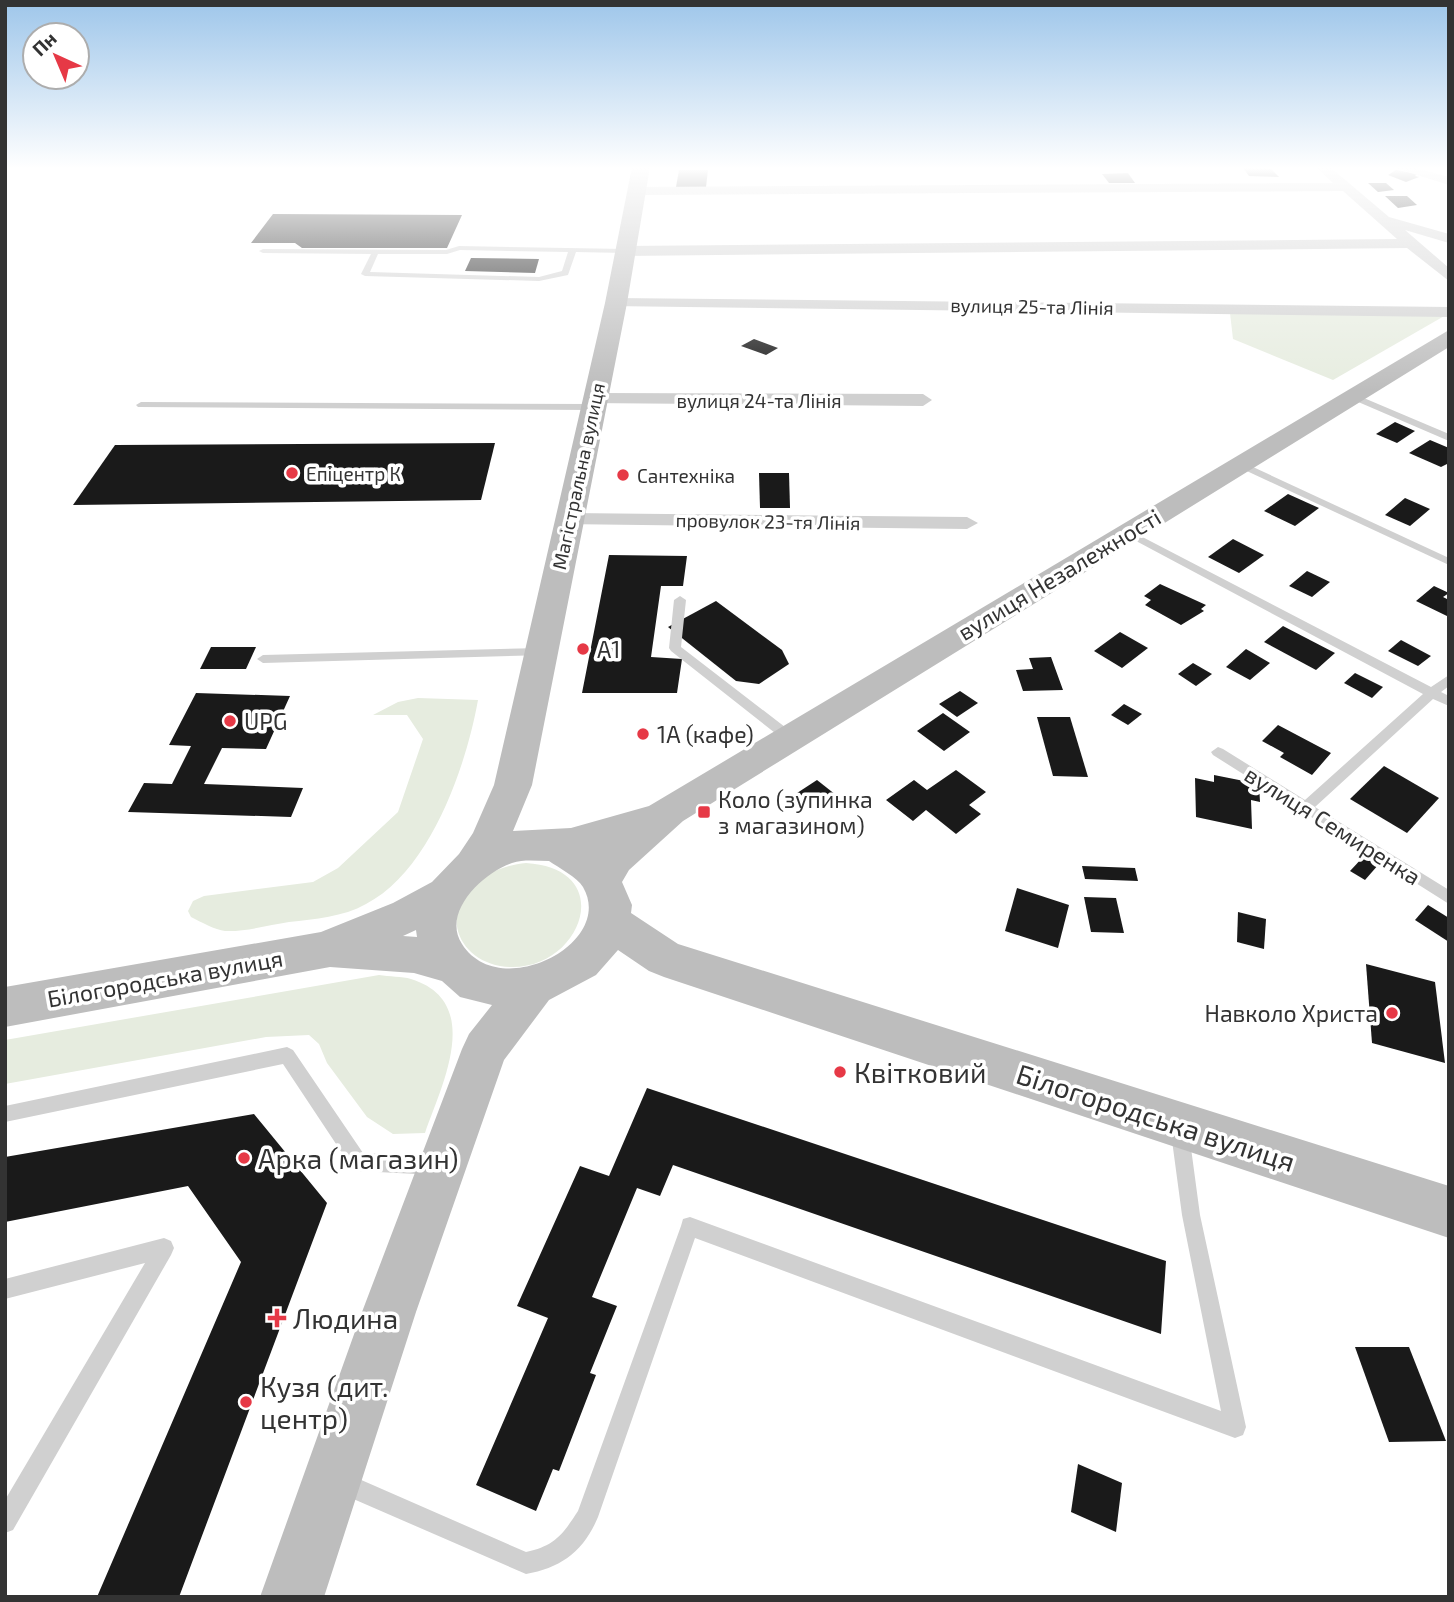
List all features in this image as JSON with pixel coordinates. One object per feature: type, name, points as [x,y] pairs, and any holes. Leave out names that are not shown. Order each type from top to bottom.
[{"type":"main road","name":"Магістральна вулиця","points":[[459,879],[490,839],[513,785],[627,242]]},
{"type":"main road","name":"вулиця Незалежності","points":[[669,811],[1449,337]]},
{"type":"main road","points":[[325,950],[414,955],[459,971],[487,985],[510,989],[534,986],[563,975],[587,958],[601,940],[609,920],[611,906],[603,879],[591,865],[553,847],[523,811],[513,785]]},
{"type":"main road","points":[[325,950],[408,915],[459,879],[514,847],[553,847],[592,840],[669,811]]},
{"type":"main road","points":[[603,879],[615,859],[669,811]]},
{"type":"main road","points":[[459,879],[437,913],[436,930],[440,948],[459,971],[485,1049]]},
{"type":"main road","points":[[609,920],[664,958]]},
{"type":"main road","name":"Білогородська вулиця","points":[[5,1007],[325,950]]},
{"type":"main road","points":[[587,958],[664,958]]},
{"type":"main road","name":"Білогородська вулиця","points":[[664,958],[1449,1212]]},
{"type":"main road","points":[[292,1597],[331,1478],[485,1049],[534,986]]},
{"type":"street","points":[[625,251],[1409,243],[1449,276]]},
{"type":"street","name":"вулиця 25-та Лінія","points":[[615,303],[890,308],[946,304],[1449,312]]},
{"type":"street","name":"вулиця 24-та Лінія","points":[[593,403],[923,401]]},
{"type":"street","name":"провулок 23-тя Лінія","points":[[569,519],[967,523]]},
{"type":"lane","points":[[263,251],[447,252],[459,248],[625,251]]},
{"type":"lane","points":[[376,251],[365,274],[397,277],[549,278],[565,273],[573,249]]},
{"type":"lane","points":[[1352,396],[1449,438]]},
{"type":"lane","points":[[141,405],[593,403]]},
{"type":"lane","points":[[1240,464],[1449,562]]},
{"type":"lane","points":[[1127,533],[1449,702]]},
{"type":"lane","points":[[680,600],[675,648],[789,737]]},
{"type":"lane","points":[[263,659],[541,652]]},
{"type":"lane","points":[[1306,807],[1449,678]]},
{"type":"lane","name":"вулиця Семиренка","points":[[1218,752],[1449,898]]},
{"type":"lane","points":[[5,1114],[287,1055],[358,1162],[441,1166]]},
{"type":"lane","points":[[331,1478],[526,1563],[552,1559],[571,1542],[587,1517],[690,1226],[1235,1427],[1191,1216],[1179,1125]]},
{"type":"lane","points":[[5,1289],[164,1248],[5,1522]]},
{"type":"shaded area","points":[[1230,313],[1446,315],[1333,380],[1233,339]]},
{"type":"shaded area","points":[[418,698],[478,700],[464,756],[442,815],[409,868],[389,889],[348,912],[249,929],[221,930],[191,917],[188,911],[193,901],[204,896],[313,882],[338,868],[398,812],[423,739],[407,715],[373,715],[398,702]]},
{"type":"shaded area","points":[[526,863],[556,870],[574,883],[581,902],[579,922],[568,941],[551,956],[527,966],[500,966],[487,962],[475,956],[460,937],[457,914],[461,902],[475,884],[488,875],[502,868]]},
{"type":"shaded area","points":[[379,975],[411,979],[434,990],[447,1006],[452,1025],[452,1047],[447,1070],[425,1133],[393,1134],[367,1117],[327,1063],[319,1044],[309,1035],[266,1037],[5,1084],[5,1040]]},
{"type":"building","points":[[450,242],[447,248],[302,248],[295,243],[251,243]]},
{"type":"building","points":[[471,258],[539,259],[535,273],[465,271]]},
{"type":"building","points":[[754,339],[778,348],[766,355],[741,346]]},
{"type":"building","points":[[1395,422],[1415,431],[1397,443],[1376,434]]},
{"type":"building","points":[[1430,440],[1449,448],[1449,463],[1441,467],[1409,453]]},
{"type":"building","name":"Епіцентр К","points":[[495,443],[481,500],[73,505],[115,445]]},
{"type":"building","points":[[759,473],[789,473],[790,508],[760,508]]},
{"type":"building","points":[[1288,494],[1319,508],[1295,526],[1264,511]]},
{"type":"building","points":[[1405,498],[1430,509],[1410,526],[1385,515]]},
{"type":"building","points":[[1233,539],[1264,555],[1239,573],[1208,557]]},
{"type":"building","points":[[609,555],[687,556],[683,586],[661,586],[651,657],[682,659],[677,693],[582,693]]},
{"type":"building","points":[[1307,571],[1330,582],[1312,597],[1289,586]]},
{"type":"building","points":[[1160,584],[1206,605],[1201,609],[1204,611],[1181,625],[1145,605],[1151,600],[1144,596]]},
{"type":"building","points":[[1434,586],[1449,593],[1443,597],[1449,600],[1449,617],[1416,601]]},
{"type":"building","points":[[716,601],[782,650],[789,664],[759,684],[736,681],[668,627]]},
{"type":"building","points":[[1283,626],[1335,653],[1316,670],[1264,642]]},
{"type":"building","points":[[1120,632],[1148,648],[1122,668],[1094,651]]},
{"type":"building","points":[[1401,640],[1431,656],[1418,666],[1388,651]]},
{"type":"building","points":[[211,647],[256,647],[246,669],[200,669]]},
{"type":"building","points":[[1246,649],[1270,663],[1250,680],[1226,667]]},
{"type":"building","points":[[1051,657],[1063,690],[1023,691],[1016,670],[1033,669],[1029,658]]},
{"type":"building","points":[[1193,663],[1212,674],[1196,686],[1178,674]]},
{"type":"building","points":[[1355,673],[1383,687],[1372,698],[1344,683]]},
{"type":"building","points":[[960,691],[978,703],[957,717],[939,704]]},
{"type":"building","points":[[196,693],[290,696],[266,749],[222,748],[204,784],[303,788],[291,817],[128,812],[144,783],[172,784],[191,746],[169,745]]},
{"type":"building","points":[[1124,704],[1142,714],[1128,725],[1111,715]]},
{"type":"building","points":[[943,713],[970,732],[944,751],[917,731]]},
{"type":"building","points":[[1037,717],[1070,717],[1088,777],[1053,776]]},
{"type":"building","points":[[1278,725],[1331,753],[1312,775],[1280,757],[1284,753],[1262,741]]},
{"type":"building","points":[[1384,766],[1439,798],[1407,833],[1350,799]]},
{"type":"building","points":[[956,770],[986,792],[969,805],[981,814],[956,834],[926,810],[913,821],[886,800],[914,780],[927,790]]},
{"type":"building","points":[[1214,775],[1259,784],[1260,802],[1251,800],[1252,829],[1196,817],[1195,778],[1214,782]]},
{"type":"building","points":[[817,780],[836,795],[813,810],[794,795]]},
{"type":"building","points":[[1364,856],[1379,864],[1365,880],[1350,871]]},
{"type":"building","points":[[1082,866],[1135,868],[1138,881],[1085,879]]},
{"type":"building","points":[[1017,888],[1069,905],[1058,948],[1005,931]]},
{"type":"building","points":[[1084,897],[1116,898],[1124,933],[1091,932]]},
{"type":"building","points":[[1428,905],[1449,918],[1449,942],[1415,920]]},
{"type":"building","points":[[1238,912],[1266,919],[1264,949],[1237,942]]},
{"type":"building","points":[[1366,964],[1435,982],[1445,1063],[1372,1043]]},
{"type":"building","points":[[647,1088],[1166,1261],[1161,1334],[673,1165],[660,1196],[637,1188],[592,1297],[617,1306],[590,1373],[596,1375],[559,1471],[553,1469],[536,1511],[476,1485],[548,1318],[517,1306],[580,1166],[609,1176]]},
{"type":"building","points":[[254,1114],[327,1203],[179,1597],[97,1597],[241,1262],[188,1186],[5,1222],[5,1157]]},
{"type":"building","points":[[1355,1347],[1409,1347],[1446,1441],[1389,1442]]},
{"type":"building","points":[[1078,1464],[1122,1483],[1116,1532],[1071,1512]]},
{"type":"place","name":"Епіцентр К","points":[[292,473]]},
{"type":"place","name":"Сантехніка","points":[[623,475]]},
{"type":"place","name":"А1","points":[[583,649]]},
{"type":"place","name":"UPG","points":[[230,721]]},
{"type":"place","name":"1А (кафе)","points":[[643,734]]},
{"type":"place","name":"Коло (зупинка з магазином)","points":[[704,812]]},
{"type":"place","name":"Навколо Христа","points":[[1392,1013]]},
{"type":"place","name":"Квітковий","points":[[840,1072]]},
{"type":"place","name":"Арка (магазин)","points":[[244,1158]]},
{"type":"place","name":"Людина","points":[[277,1318]]},
{"type":"place","name":"Кузя (дит. центр)","points":[[246,1402]]}]
